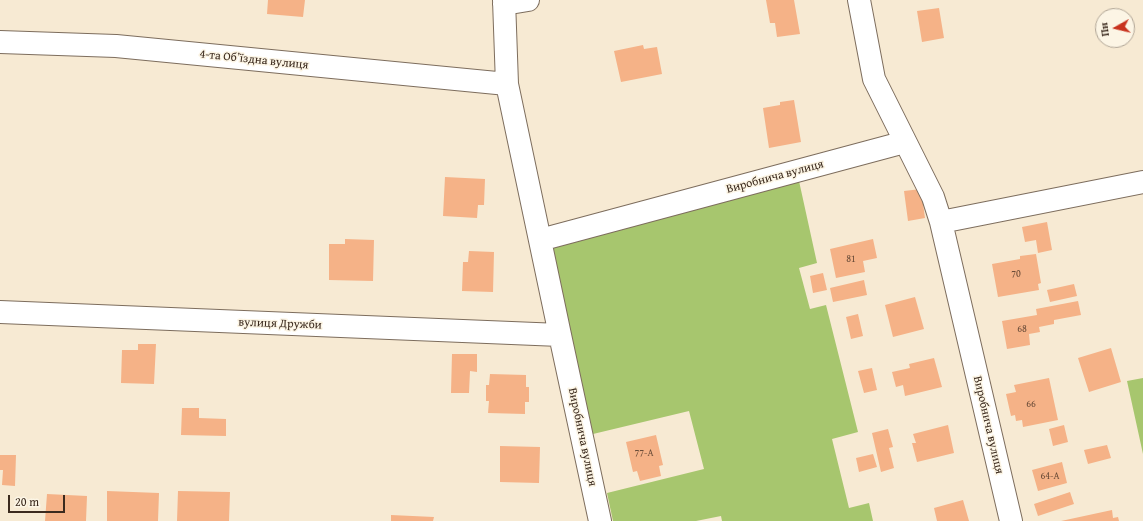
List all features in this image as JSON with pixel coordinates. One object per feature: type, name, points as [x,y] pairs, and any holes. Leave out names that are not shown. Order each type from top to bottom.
[{"type":"street","points":[[528,0],[504,2],[508,84],[540,240]]},
{"type":"street","points":[[859,0],[874,79],[906,142]]},
{"type":"street","name":"4-та Обʼїздна вулиця","points":[[0,42],[116,46],[508,84]]},
{"type":"street","name":"Виробнича вулиця","points":[[600,521],[540,240],[906,142],[933,196],[941,222],[1011,521]]},
{"type":"street","points":[[941,222],[1143,182]]},
{"type":"street","name":"вулиця Дружби","points":[[0,312],[560,335]]},
{"type":"green space","points":[[799,181],[817,263],[799,268],[810,309],[826,305],[858,432],[832,439],[849,508],[869,503],[873,521],[722,521],[721,516],[696,521],[613,521],[607,493],[704,469],[689,411],[593,434],[551,247]]},
{"type":"green space","points":[[1143,378],[1143,454],[1127,381]]},
{"type":"building","points":[[268,0],[305,0],[303,17],[267,14]]},
{"type":"building","points":[[766,0],[794,0],[800,34],[777,37],[775,23],[770,23]]},
{"type":"building","points":[[939,8],[944,38],[922,42],[917,11]]},
{"type":"building","points":[[643,45],[644,49],[657,47],[662,74],[621,82],[614,51]]},
{"type":"building","points":[[794,100],[801,142],[769,148],[763,108],[780,105],[780,102]]},
{"type":"building","points":[[445,177],[485,179],[484,205],[478,205],[477,218],[443,216]]},
{"type":"building","points":[[921,189],[925,218],[908,221],[904,191]]},
{"type":"building","points":[[1047,222],[1052,250],[1038,253],[1036,240],[1025,242],[1022,227]]},
{"type":"building","points":[[345,239],[374,240],[373,281],[329,280],[329,244],[345,244]]},
{"type":"building","points":[[873,239],[877,258],[863,261],[865,272],[836,278],[830,249]]},
{"type":"building","points":[[469,251],[494,252],[493,292],[462,291],[463,262],[468,262]]},
{"type":"building","points":[[1036,254],[1041,283],[1038,284],[1039,290],[998,297],[992,264],[1020,259],[1020,256]]},
{"type":"building","points":[[823,273],[827,290],[813,293],[810,276]]},
{"type":"building","points":[[864,280],[867,295],[833,302],[830,288]]},
{"type":"building","points":[[1074,284],[1077,296],[1050,302],[1047,290]]},
{"type":"building","points":[[915,297],[924,329],[893,337],[885,305]]},
{"type":"building","points":[[1078,301],[1081,315],[1054,320],[1054,324],[1039,327],[1040,332],[1029,334],[1030,345],[1007,349],[1002,321],[1037,315],[1036,309]]},
{"type":"building","points":[[858,314],[863,336],[851,339],[846,317]]},
{"type":"building","points":[[138,344],[156,344],[154,384],[121,383],[122,350],[138,350]]},
{"type":"building","points":[[1111,348],[1121,382],[1089,392],[1078,358]]},
{"type":"building","points":[[452,354],[477,354],[477,372],[470,371],[469,393],[451,393]]},
{"type":"building","points":[[934,358],[942,387],[905,396],[903,385],[896,387],[892,372],[910,368],[909,364]]},
{"type":"building","points":[[872,368],[877,390],[864,393],[858,371]]},
{"type":"building","points":[[490,374],[526,375],[526,387],[529,387],[529,402],[525,402],[525,414],[488,413],[489,401],[486,401],[486,385],[489,385]]},
{"type":"building","points":[[1049,378],[1058,420],[1023,427],[1022,420],[1016,421],[1015,415],[1011,416],[1006,394],[1016,392],[1014,385]]},
{"type":"building","points":[[182,408],[199,408],[199,418],[226,419],[226,436],[181,435]]},
{"type":"building","points":[[948,425],[954,453],[917,462],[912,443],[916,443],[913,434]]},
{"type":"building","points":[[1064,425],[1068,442],[1053,446],[1049,429]]},
{"type":"building","points":[[888,429],[893,447],[889,448],[894,468],[881,472],[872,433]]},
{"type":"building","points":[[656,435],[663,465],[659,466],[661,476],[640,481],[637,471],[633,472],[626,442]]},
{"type":"building","points":[[1107,445],[1111,458],[1088,464],[1084,450]]},
{"type":"building","points":[[500,446],[540,447],[539,483],[500,482]]},
{"type":"building","points":[[873,454],[877,467],[859,472],[856,458]]},
{"type":"building","points":[[0,455],[16,455],[15,486],[2,485],[3,470],[0,470]]},
{"type":"building","points":[[1062,462],[1067,483],[1038,491],[1032,470]]},
{"type":"building","points":[[107,491],[159,493],[158,521],[107,521]]},
{"type":"building","points":[[178,491],[230,492],[229,521],[177,521]]},
{"type":"building","points":[[1070,492],[1074,504],[1038,516],[1034,504]]},
{"type":"building","points":[[47,494],[87,496],[86,521],[45,521]]},
{"type":"building","points":[[963,500],[969,521],[937,521],[934,508]]},
{"type":"building","points":[[1112,510],[1113,518],[1118,517],[1119,521],[1061,521]]},
{"type":"building","points":[[391,515],[434,517],[433,521],[391,521]]}]
